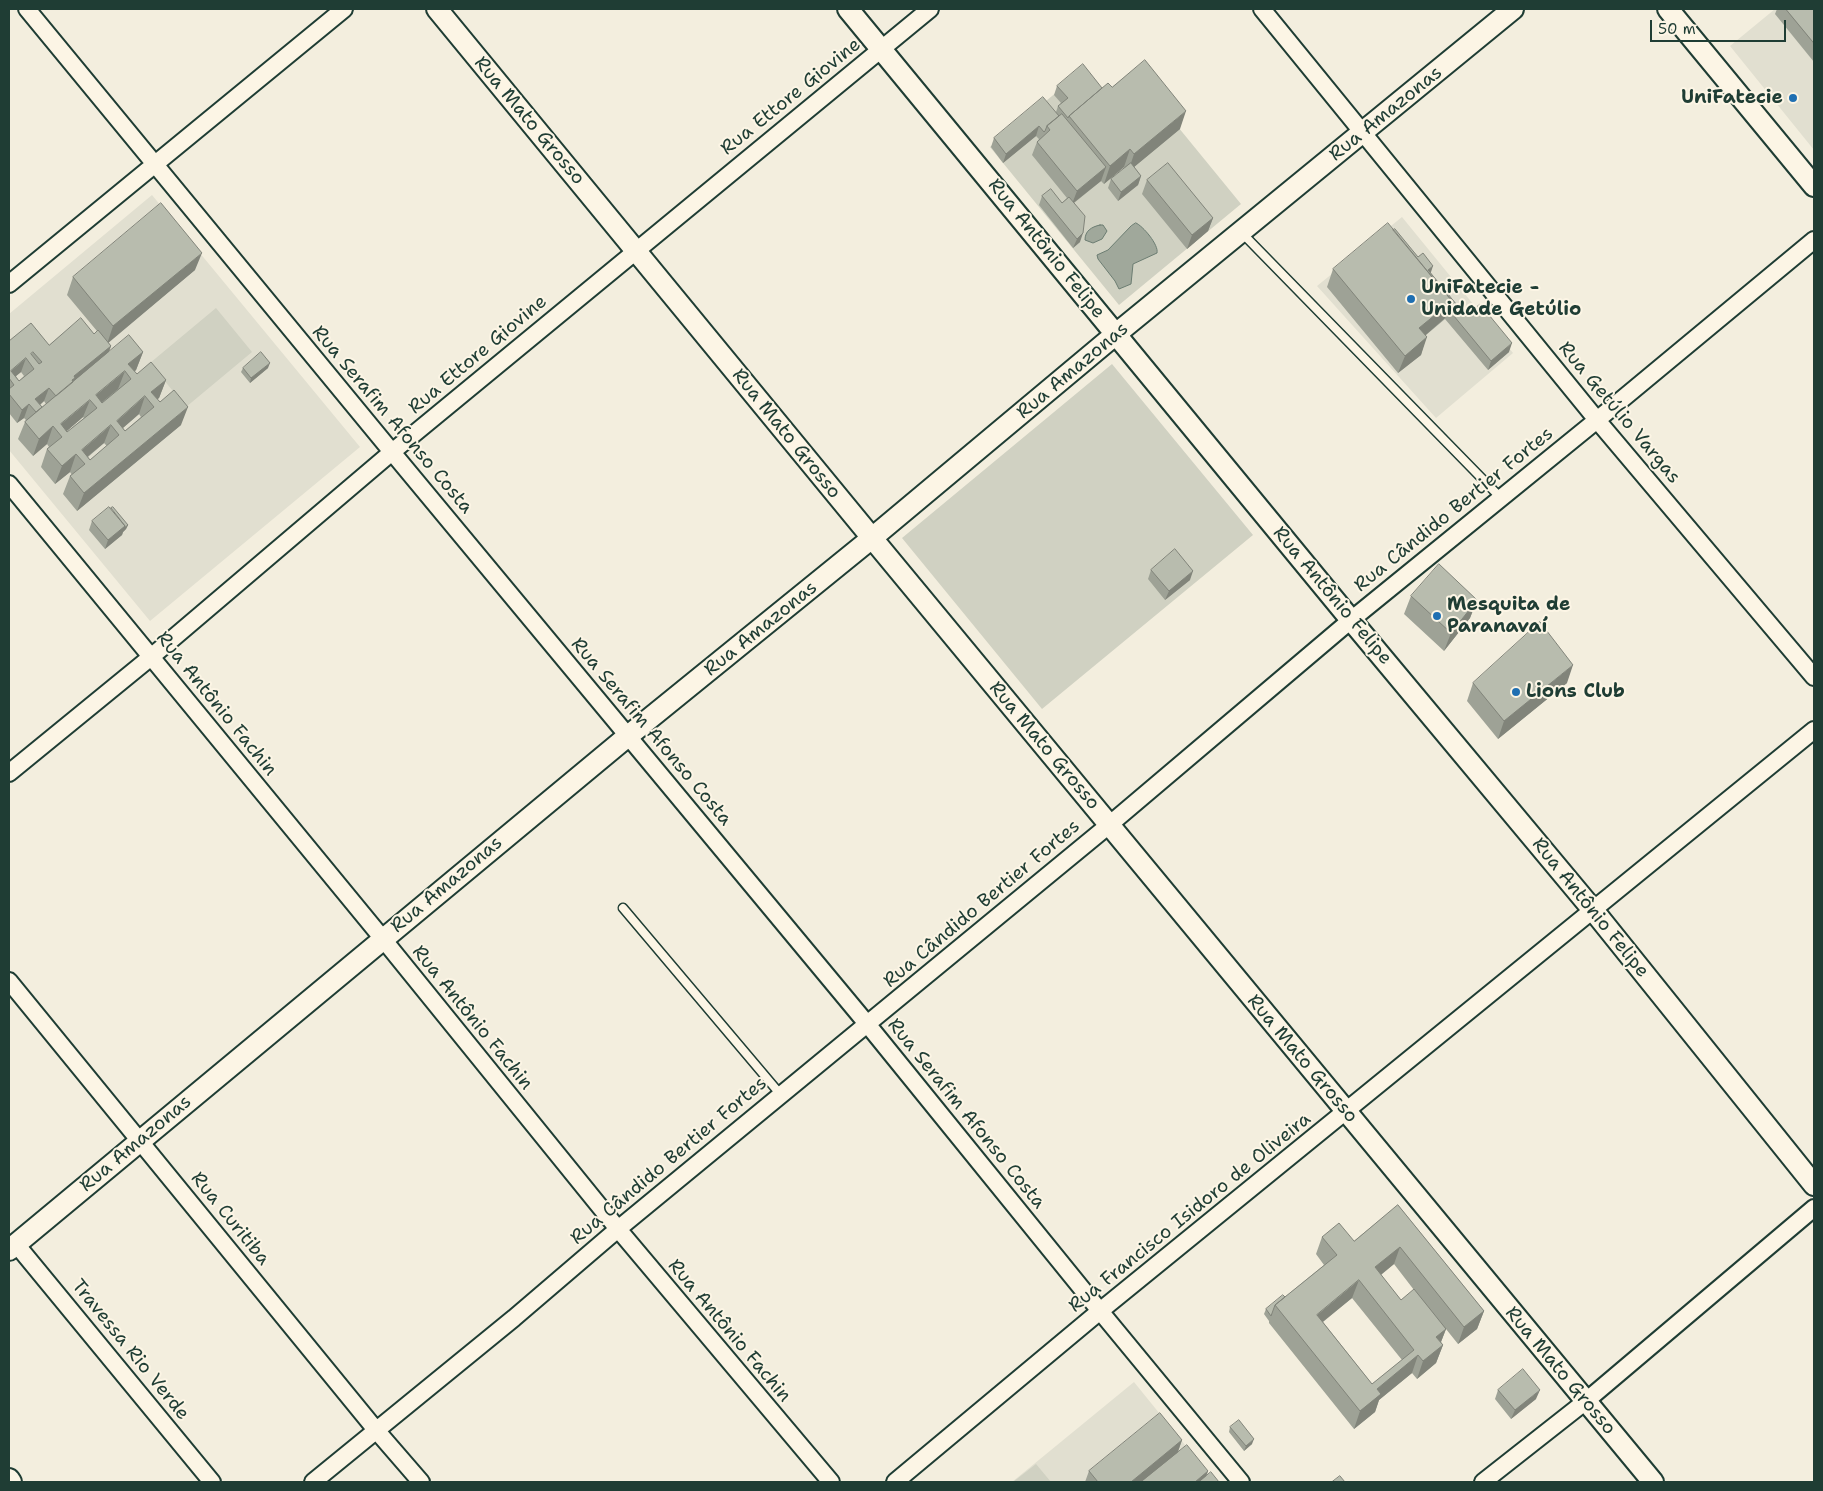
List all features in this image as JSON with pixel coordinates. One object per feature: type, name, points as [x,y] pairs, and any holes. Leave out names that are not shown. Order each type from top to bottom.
[{"type":"street","name":"Rua Serafim Afonso Costa","points":[[27,9],[868,1025],[1100,1312],[1241,1482]]},
{"type":"street","points":[[9,284],[344,9]]},
{"type":"street","name":"Rua Mato Grosso","points":[[437,9],[1652,1482]]},
{"type":"street","name":"Rua Antônio Felipe","points":[[848,9],[1351,620],[1593,910],[1814,1185]]},
{"type":"street","name":"Rua Ettore Giovine","points":[[9,773],[151,657],[392,452],[930,9]]},
{"type":"street","name":"Rua Getúlio Vargas","points":[[1262,9],[1597,420],[1814,677]]},
{"type":"street","name":"Rua Amazonas","points":[[12,1247],[628,736],[872,538],[1116,334],[1513,9]]},
{"type":"street","points":[[1668,9],[1814,186]]},
{"type":"street","name":"Rua Cândido Bertier Fortes","points":[[313,1482],[1109,825],[1351,620],[1814,240]]},
{"type":"street","name":"Rua Antônio Fachin","points":[[9,484],[383,939],[618,1229],[831,1482]]},
{"type":"street","name":"Rua Francisco Isidoro de Oliveira","points":[[896,1482],[1100,1312],[1814,730]]},
{"type":"street","name":"Rua Curitiba","points":[[9,981],[376,1430],[421,1482]]},
{"type":"street","points":[[1483,1482],[1586,1402],[1814,1208]]},
{"type":"street","name":"Travessa Rio Verde","points":[[12,1247],[212,1482]]},
{"type":"lane","points":[[1241,232],[1501,498]]},
{"type":"lane","points":[[623,908],[781,1095]]},
{"type":"shaded area","name":"UniFatecie","points":[[1775,9],[1814,9],[1814,150],[1730,46]]},
{"type":"shaded area","points":[[1080,73],[1106,105],[1138,78],[1241,204],[1119,305],[990,147]]},
{"type":"shaded area","points":[[152,195],[360,447],[150,621],[9,450],[9,314]]},
{"type":"shaded area","points":[[1402,217],[1513,353],[1436,418],[1317,286]]},
{"type":"shaded area","points":[[1136,223],[1150,236],[1156,245],[1157,253],[1133,264],[1131,284],[1119,289],[1097,255],[1108,250]]},
{"type":"shaded area","points":[[1103,225],[1107,231],[1102,239],[1093,243],[1085,240],[1089,230]]},
{"type":"shaded area","points":[[216,308],[252,352],[186,407],[150,363]]},
{"type":"shaded area","points":[[1112,364],[1253,535],[1042,709],[902,538]]},
{"type":"shaded area","points":[[1134,1382],[1215,1482],[1012,1482]]},
{"type":"shaded area","points":[[1036,1464],[1051,1482],[1013,1482]]},
{"type":"building","points":[[1786,9],[1814,9],[1814,43]]},
{"type":"building","points":[[1145,60],[1186,111],[1134,154],[1130,149],[1110,166],[1069,116],[1108,83],[1112,87]]},
{"type":"building","points":[[1083,64],[1102,88],[1068,118],[1058,106],[1068,98],[1057,86]]},
{"type":"building","points":[[1043,97],[1059,116],[1047,126],[1044,132],[1039,126],[1006,154],[994,138]]},
{"type":"building","points":[[1062,114],[1106,167],[1077,191],[1037,142],[1050,130],[1047,126]]},
{"type":"building","points":[[1131,163],[1141,176],[1121,192],[1111,179]]},
{"type":"building","points":[[1168,163],[1213,218],[1192,235],[1147,180]]},
{"type":"building","points":[[1051,189],[1062,203],[1069,197],[1085,216],[1083,233],[1077,239],[1042,196]]},
{"type":"building","points":[[161,203],[202,253],[113,326],[73,277]]},
{"type":"building","points":[[1388,223],[1452,301],[1419,328],[1427,337],[1405,356],[1333,269]]},
{"type":"building","points":[[1395,229],[1418,257],[1423,253],[1433,266],[1428,270],[1466,316],[1480,304],[1512,343],[1491,361],[1449,310],[1452,301],[1393,230]]},
{"type":"building","points":[[81,318],[94,334],[98,330],[111,346],[74,376],[73,382],[56,396],[49,388],[35,399],[42,407],[36,412],[29,404],[22,410],[9,394],[9,389],[14,385],[9,378],[9,341],[31,323],[49,345]],"holes":[[[33,352],[42,362],[39,364],[31,354]],[[26,358],[34,369],[19,381],[11,371]]]},
{"type":"building","points":[[129,335],[143,352],[128,364],[137,374],[151,362],[166,380],[151,392],[160,402],[174,390],[188,407],[84,493],[70,476],[85,464],[76,454],[62,466],[47,449],[62,437],[53,426],[39,439],[25,422]],"holes":[[[125,371],[131,379],[102,403],[96,395]],[[145,396],[154,407],[125,431],[117,421]],[[90,400],[97,408],[67,432],[61,424]],[[111,425],[119,435],[90,460],[82,450]]]},
{"type":"building","points":[[261,352],[270,363],[251,378],[243,368]]},
{"type":"building","points":[[109,507],[125,526],[108,540],[92,521]]},
{"type":"building","points":[[113,507],[128,525],[124,528],[125,526],[111,508]]},
{"type":"building","points":[[1175,549],[1193,571],[1169,591],[1151,570]]},
{"type":"building","points":[[1439,564],[1477,600],[1451,633],[1411,596]]},
{"type":"building","name":"Lions Club","points":[[1540,622],[1573,665],[1504,721],[1473,683]]},
{"type":"building","points":[[1398,1205],[1484,1311],[1464,1327],[1400,1247],[1375,1267],[1401,1300],[1414,1289],[1446,1329],[1436,1337],[1443,1345],[1423,1361],[1418,1355],[1377,1389],[1381,1394],[1360,1411],[1275,1305],[1337,1255],[1322,1237],[1339,1223],[1354,1241]],"holes":[[[1359,1280],[1414,1350],[1372,1384],[1317,1315]]]},
{"type":"building","points":[[1283,1295],[1285,1297],[1275,1305],[1271,1316],[1266,1309]]},
{"type":"building","points":[[1523,1369],[1540,1390],[1515,1410],[1498,1390]]},
{"type":"building","points":[[1160,1413],[1182,1440],[1131,1482],[1098,1482],[1089,1471]]},
{"type":"building","points":[[1239,1420],[1254,1439],[1246,1446],[1230,1427]]},
{"type":"building","points":[[1187,1445],[1208,1471],[1195,1482],[1141,1482]]},
{"type":"building","points":[[1211,1472],[1219,1482],[1199,1482]]},
{"type":"building","points":[[1340,1476],[1345,1482],[1332,1482]]},
{"type":"place","name":"UniFatecie","points":[[1793,98]]},
{"type":"place","name":"UniFatecie - Unidade Getúlio","points":[[1411,299]]},
{"type":"place","name":"Mesquita de Paranavaí","points":[[1437,616]]},
{"type":"place","name":"Lions Club","points":[[1516,692]]}]
